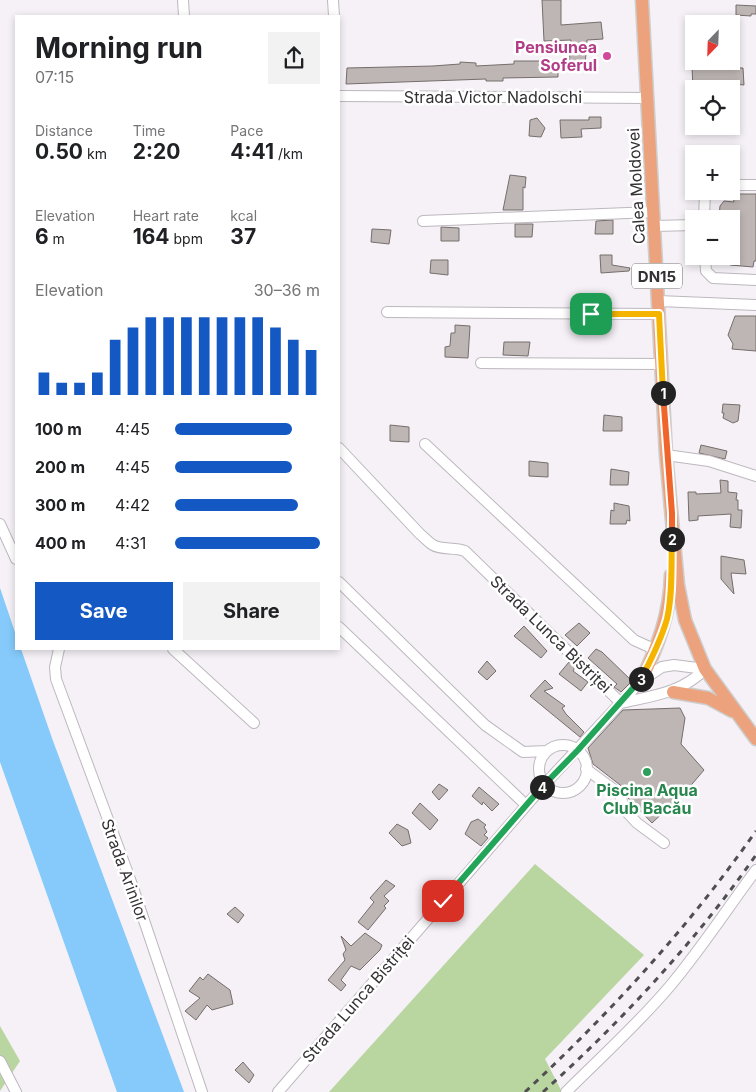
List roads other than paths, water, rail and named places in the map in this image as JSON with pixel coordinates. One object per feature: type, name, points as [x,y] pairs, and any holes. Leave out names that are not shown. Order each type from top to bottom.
[{"type":"main road","name":"Calea Moldovei","points":[[642,0],[666,455],[678,585],[685,620],[705,669],[756,738]]},
{"type":"main road","points":[[641,681],[656,650],[667,619],[671,591],[672,513]]},
{"type":"main road","points":[[673,692],[708,698],[736,713]]},
{"type":"street","points":[[183,0],[184,15]]},
{"type":"street","points":[[333,0],[334,15]]},
{"type":"street","name":"Strada Victor Nadolschi","points":[[340,96],[647,98]]},
{"type":"street","points":[[740,185],[756,185]]},
{"type":"street","points":[[423,221],[653,212]]},
{"type":"street","points":[[654,226],[685,225]]},
{"type":"street","points":[[706,265],[706,271],[713,278],[756,280]]},
{"type":"street","points":[[658,301],[756,305]]},
{"type":"street","points":[[387,312],[659,314]]},
{"type":"street","points":[[482,363],[662,364]]},
{"type":"street","points":[[425,444],[634,640],[656,650]]},
{"type":"street","name":"Strada Lunca Bistriței","points":[[278,1092],[544,784],[578,750],[621,702],[465,551],[456,547],[439,547],[420,534],[340,449]]},
{"type":"street","points":[[666,455],[709,461],[756,476]]},
{"type":"street","points":[[0,524],[15,557]]},
{"type":"street","points":[[340,583],[485,725],[524,752],[547,751],[562,744],[578,750],[584,759],[586,769],[583,780],[572,792],[564,794],[544,784],[539,768],[547,751]]},
{"type":"street","points":[[340,628],[526,805]]},
{"type":"street","points":[[174,650],[254,722]]},
{"type":"street","name":"Strada Arinilor","points":[[56,651],[54,667],[56,679],[130,879],[202,1092]]},
{"type":"street","points":[[621,702],[641,681],[662,667],[674,665],[705,669]]},
{"type":"street","points":[[621,702],[673,692],[690,683],[705,669]]},
{"type":"street","points":[[586,769],[620,794],[624,809],[637,823],[664,843]]},
{"type":"street","points":[[566,1092],[669,987],[700,949],[729,905],[756,870]]},
{"type":"street","points":[[0,1061],[16,1092]]},
{"type":"water","points":[[0,588],[15,632],[15,650],[21,650],[53,741],[184,1092],[117,1092],[0,762]]},
{"type":"railway","points":[[525,1092],[588,1031],[647,968],[703,902],[756,831]]},
{"type":"railway","points":[[543,1092],[629,1009],[683,950],[756,855]]},
{"type":"place","name":"Pensiunea Soferul","points":[[607,56]]},
{"type":"place","name":"Piscina Aqua Club Bacău","points":[[647,772]]}]
